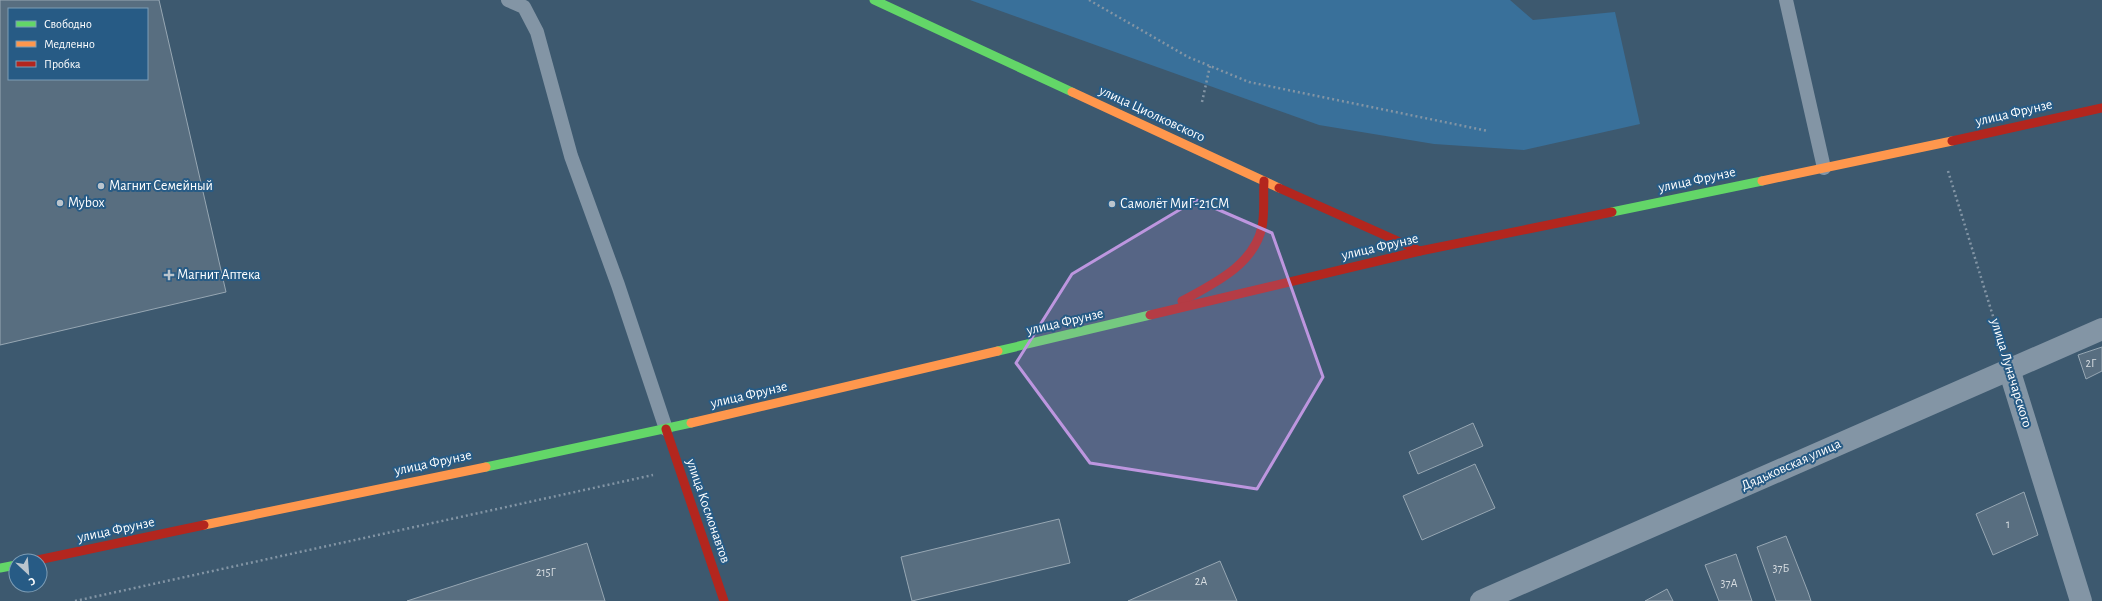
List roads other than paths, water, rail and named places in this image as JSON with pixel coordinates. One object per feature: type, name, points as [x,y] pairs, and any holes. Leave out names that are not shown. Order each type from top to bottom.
[{"type":"main road","name":"улица Циолковского","points":[[874,0],[1264,181],[1420,251]]},
{"type":"main road","name":"улица Фрунзе","points":[[48,558],[666,429],[1420,251],[1940,144],[2102,108]]},
{"type":"main road","points":[[1162,313],[1224,276],[1252,252],[1262,228],[1264,181]]},
{"type":"main road","name":"улица Космонавтов","points":[[666,429],[724,601]]},
{"type":"street","name":"Дядьковская улица","points":[[1481,601],[2102,329]]},
{"type":"street","name":"улица Луначарского","points":[[2010,369],[2081,601]]},
{"type":"lane","points":[[508,0],[524,7],[537,32],[571,156],[618,285],[666,429]]},
{"type":"lane","points":[[1786,0],[1824,168]]},
{"type":"place","name":"Магнит Семейный","points":[[101,186]]},
{"type":"place","name":"Mybox","points":[[60,203]]},
{"type":"place","name":"Самолёт МиГ-21СМ","points":[[1112,204]]},
{"type":"place","name":"Магнит Аптека","points":[[169,275]]}]
